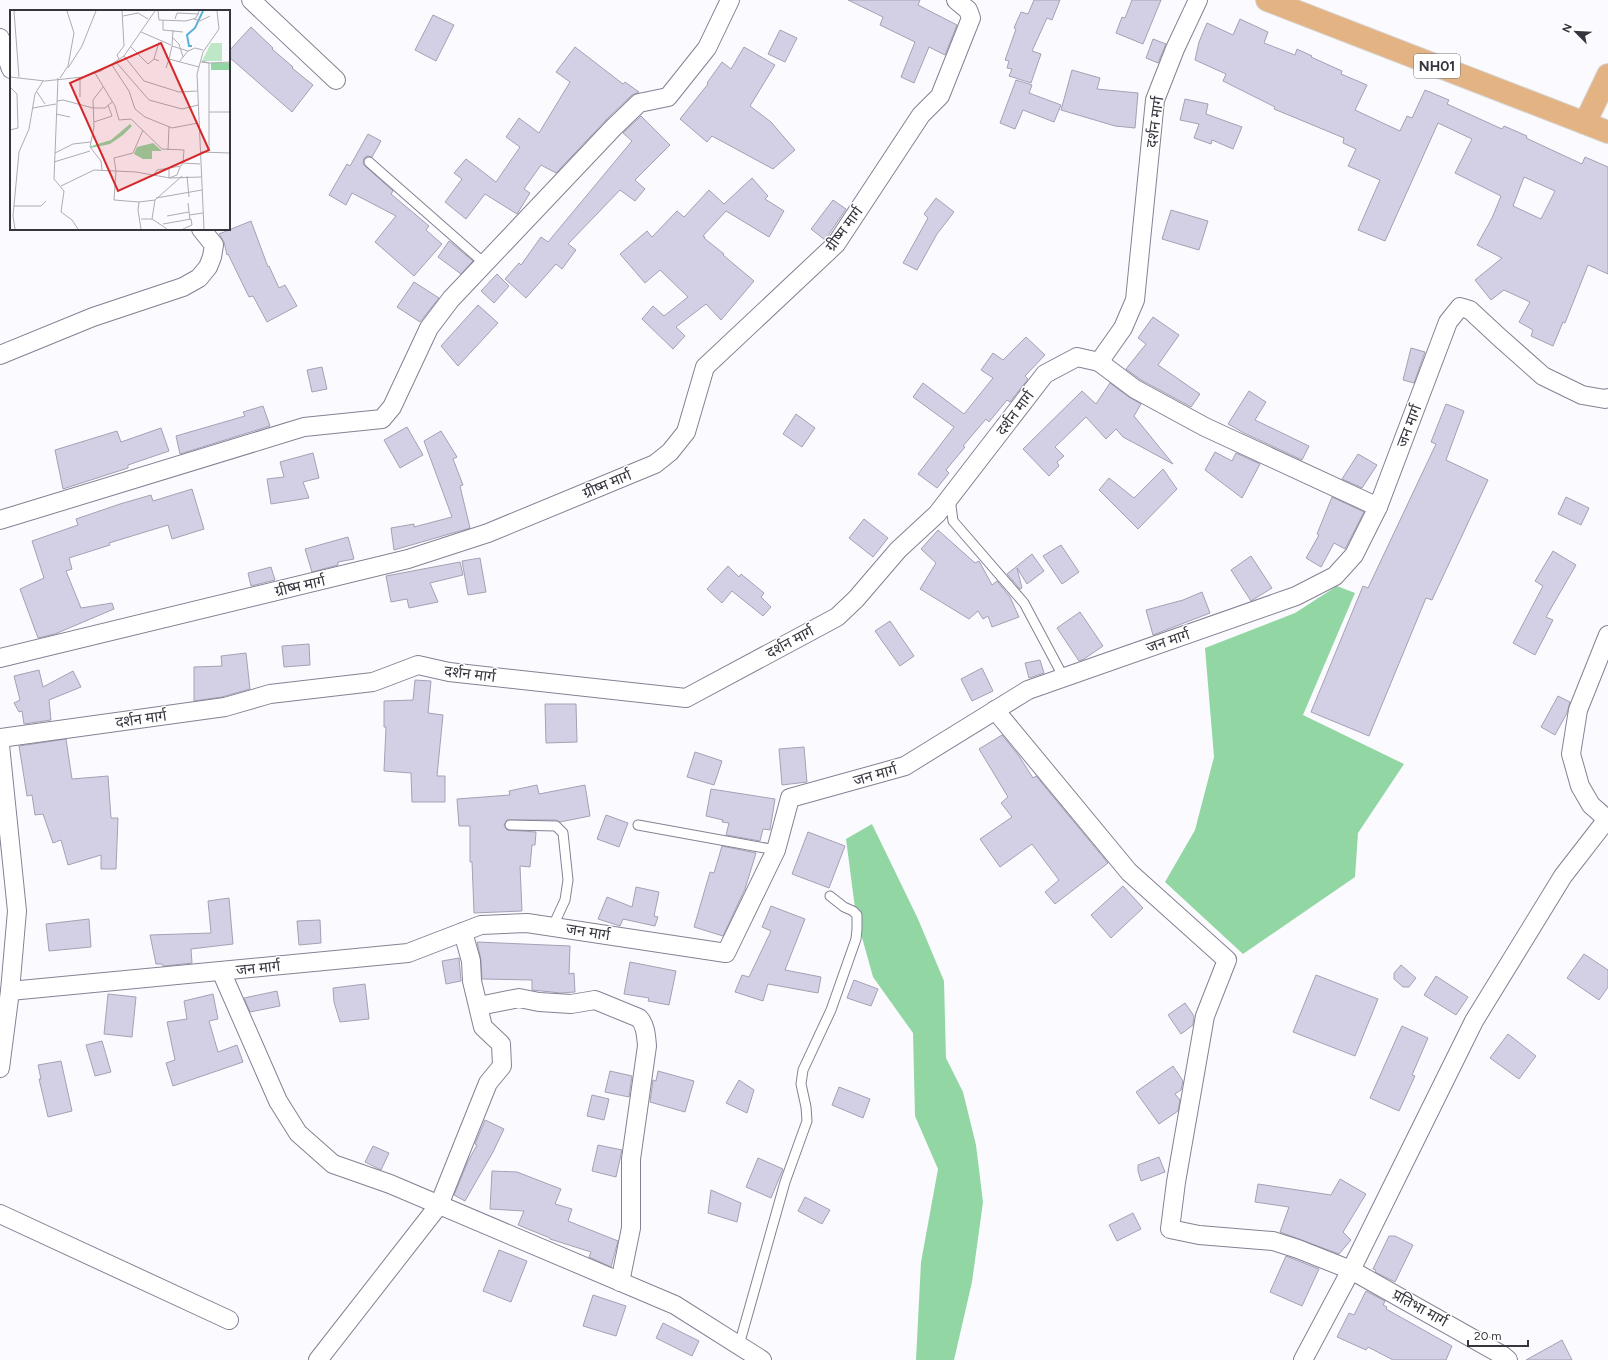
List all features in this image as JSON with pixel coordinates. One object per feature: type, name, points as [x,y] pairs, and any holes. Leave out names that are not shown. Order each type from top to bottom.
[{"type":"highway","name":"NH01","points":[[1266,0],[1608,132]]},
{"type":"highway","points":[[1585,123],[1608,75]]},
{"type":"street","points":[[251,0],[336,80]]},
{"type":"street","points":[[0,520],[304,427],[382,419],[392,407],[429,328],[451,299],[614,127],[639,104],[668,96],[707,48],[730,0]]},
{"type":"street","name":"ग्रीष्म मार्ग","points":[[0,658],[408,559],[488,533],[656,464],[670,452],[686,432],[705,367],[836,244],[921,115],[940,96],[971,18],[968,10],[956,0]]},
{"type":"street","name":"दर्शन मार्ग","points":[[0,738],[225,707],[270,694],[373,682],[418,665],[449,672],[686,698],[837,616],[856,599],[898,550],[937,514],[1045,374],[1077,357],[1099,362],[1124,328],[1135,300],[1155,100],[1174,49],[1198,0]]},
{"type":"street","points":[[0,38],[10,66]]},
{"type":"street","points":[[0,355],[93,317],[183,287],[199,278],[208,267],[212,257],[214,245],[202,230]]},
{"type":"street","name":"जन मार्ग","points":[[10,991],[408,953],[481,925],[528,923],[726,953],[776,850],[790,798],[905,766],[1028,690],[1296,596],[1335,576],[1354,556],[1378,507],[1448,322],[1460,307],[1470,310],[1499,338],[1544,376],[1582,395],[1605,399],[1608,398]]},
{"type":"street","points":[[1099,362],[1135,389],[1205,427],[1378,507]]},
{"type":"street","points":[[1303,1360],[1351,1270],[1474,1022],[1563,876],[1608,818],[1591,805],[1580,786],[1571,754],[1578,710],[1608,635]]},
{"type":"street","name":"प्रतिभा मार्ग","points":[[995,710],[1129,872],[1227,960],[1205,1016],[1176,1182],[1170,1229],[1199,1235],[1273,1241],[1351,1270],[1455,1327],[1508,1360]]},
{"type":"street","points":[[0,745],[17,911],[10,991],[0,1068]]},
{"type":"street","points":[[318,1360],[440,1205],[488,1083],[502,1066],[501,1044],[483,1028],[463,932]]},
{"type":"street","points":[[222,971],[278,1101],[298,1133],[333,1164],[390,1184],[675,1305],[762,1360]]},
{"type":"street","points":[[479,1006],[518,998],[539,1002],[571,1004],[595,1000],[639,1018],[643,1023],[647,1046],[631,1159],[631,1228],[620,1282]]},
{"type":"street","points":[[0,1214],[229,1320]]},
{"type":"lane","points":[[369,162],[484,263]]},
{"type":"lane","points":[[950,497],[953,521],[1024,603],[1064,678]]},
{"type":"lane","points":[[510,825],[556,826],[563,833],[568,880],[566,900],[553,926]]},
{"type":"lane","points":[[638,825],[776,850]]},
{"type":"lane","points":[[739,1345],[784,1182],[807,1121],[806,1107],[801,1084],[803,1070],[831,1010],[856,939],[857,915],[830,896]]},
{"type":"green space","points":[[1337,586],[1355,593],[1303,715],[1404,764],[1358,833],[1355,877],[1243,954],[1165,882],[1195,830],[1214,757],[1205,648],[1295,613]]},
{"type":"green space","points":[[872,824],[918,919],[944,981],[946,1058],[963,1092],[976,1145],[983,1202],[972,1282],[954,1360],[916,1360],[921,1262],[938,1169],[915,1116],[913,1033],[873,977],[856,916],[846,839]]},
{"type":"building","points":[[848,0],[920,0],[918,5],[957,25],[945,55],[929,47],[914,83],[901,77],[915,42],[880,25],[883,17]]},
{"type":"building","points":[[1034,0],[1060,0],[1052,20],[1047,18],[1032,51],[1041,54],[1031,83],[1009,76],[1012,69],[1007,68],[1009,61],[1005,60],[1016,29],[1014,28],[1021,12],[1028,14]]},
{"type":"building","points":[[1132,0],[1161,0],[1143,44],[1116,33],[1122,17],[1125,18]]},
{"type":"building","points":[[433,15],[454,25],[436,61],[415,50]]},
{"type":"building","points":[[1240,19],[1268,32],[1264,43],[1295,55],[1297,49],[1342,71],[1341,74],[1367,85],[1355,110],[1400,131],[1407,116],[1412,118],[1425,90],[1449,100],[1447,104],[1502,129],[1504,126],[1527,136],[1526,138],[1582,164],[1585,157],[1608,167],[1608,274],[1588,265],[1565,323],[1563,322],[1553,346],[1531,336],[1533,330],[1519,322],[1530,302],[1504,290],[1491,300],[1475,280],[1502,258],[1477,245],[1492,218],[1501,196],[1455,173],[1472,139],[1438,123],[1385,241],[1358,230],[1380,180],[1348,166],[1356,149],[1343,143],[1344,138],[1274,109],[1275,107],[1223,81],[1226,74],[1195,60],[1199,42],[1207,23],[1233,35]],"holes":[[[1524,177],[1555,191],[1541,219],[1513,206]]]},
{"type":"building","points":[[251,27],[273,48],[272,49],[293,67],[292,68],[313,85],[292,112],[230,58],[230,50]]},
{"type":"building","points":[[780,30],[797,38],[785,62],[768,54]]},
{"type":"building","points":[[1153,39],[1166,44],[1158,63],[1146,58]]},
{"type":"building","points":[[575,47],[623,84],[625,82],[639,92],[632,95],[607,119],[556,173],[541,165],[524,189],[530,193],[517,214],[485,194],[466,219],[445,202],[462,179],[454,173],[466,159],[496,182],[520,147],[506,137],[519,118],[539,133],[570,82],[556,72]]},
{"type":"building","points":[[744,47],[775,65],[750,106],[771,122],[795,150],[773,169],[712,136],[707,142],[680,119],[708,84],[707,83],[722,62],[731,69]]},
{"type":"building","points":[[1072,70],[1100,78],[1097,89],[1138,93],[1135,128],[1115,126],[1061,110]]},
{"type":"building","points":[[1016,80],[1032,85],[1029,93],[1061,105],[1054,122],[1023,110],[1015,129],[1000,123]]},
{"type":"building","points":[[1185,99],[1208,104],[1206,114],[1242,127],[1233,149],[1212,140],[1211,144],[1194,138],[1199,124],[1180,120]]},
{"type":"building","points":[[641,116],[670,145],[635,180],[645,189],[635,201],[620,190],[568,244],[576,250],[562,269],[556,264],[526,298],[505,279],[519,263],[521,265],[541,237],[548,242],[632,141],[623,133]]},
{"type":"building","points":[[368,134],[381,141],[372,157],[367,156],[364,158],[363,164],[393,191],[391,194],[429,226],[426,230],[442,244],[414,276],[375,242],[396,216],[352,193],[346,205],[329,195],[347,164],[350,166]]},
{"type":"building","points":[[752,178],[768,196],[765,199],[784,211],[769,237],[726,211],[703,236],[754,281],[721,320],[706,304],[676,327],[685,336],[673,349],[642,319],[653,306],[664,316],[688,297],[660,270],[645,283],[620,254],[647,231],[652,237],[677,211],[684,217],[709,190],[724,204]]},
{"type":"building","points":[[936,198],[954,212],[937,234],[917,270],[903,263],[928,218],[924,214]]},
{"type":"building","points":[[833,200],[846,209],[825,240],[811,229]]},
{"type":"building","points":[[1171,210],[1208,221],[1199,250],[1162,239]]},
{"type":"building","points":[[251,221],[268,267],[269,266],[279,288],[285,285],[297,306],[267,322],[253,296],[249,297],[228,254],[227,255],[224,242],[219,234]]},
{"type":"building","points":[[449,241],[473,261],[461,274],[438,257]]},
{"type":"building","points":[[497,274],[509,286],[494,303],[481,291]]},
{"type":"building","points":[[414,282],[439,298],[420,322],[397,307]]},
{"type":"building","points":[[478,305],[498,323],[458,366],[441,346]]},
{"type":"building","points":[[1153,317],[1179,335],[1158,365],[1200,394],[1191,407],[1141,380],[1126,369],[1146,344],[1138,338]]},
{"type":"building","points":[[1026,337],[1045,355],[1025,376],[1028,379],[1010,402],[1007,400],[989,422],[986,419],[963,446],[965,447],[946,470],[949,473],[937,488],[918,474],[954,427],[913,397],[923,383],[964,414],[993,378],[981,370],[993,353],[1003,360]]},
{"type":"building","points":[[1411,348],[1425,352],[1414,383],[1403,380]]},
{"type":"building","points":[[322,367],[327,389],[312,392],[307,370]]},
{"type":"building","points":[[1110,383],[1141,404],[1134,416],[1173,464],[1123,437],[1116,429],[1106,439],[1086,417],[1055,447],[1064,456],[1057,462],[1059,466],[1049,476],[1023,449],[1082,391],[1096,404]]},
{"type":"building","points":[[1249,391],[1266,402],[1255,420],[1309,446],[1302,460],[1228,424]]},
{"type":"building","points":[[1446,404],[1464,411],[1446,460],[1488,480],[1432,600],[1426,598],[1369,736],[1311,712],[1363,586],[1368,588],[1436,444],[1431,442]]},
{"type":"building","points":[[263,406],[270,426],[180,454],[176,436],[245,416],[243,412]]},
{"type":"building","points":[[796,414],[815,428],[802,447],[783,434]]},
{"type":"building","points":[[407,427],[423,455],[400,468],[384,440]]},
{"type":"building","points":[[161,428],[169,451],[128,465],[128,468],[63,489],[55,450],[117,431],[121,442]]},
{"type":"building","points":[[441,431],[457,457],[453,459],[463,485],[460,486],[470,528],[394,550],[391,528],[414,524],[414,527],[452,517],[424,441]]},
{"type":"building","points":[[1215,452],[1232,461],[1236,453],[1260,464],[1242,498],[1205,470]]},
{"type":"building","points":[[313,453],[319,478],[303,482],[309,498],[271,504],[267,479],[284,477],[280,462]]},
{"type":"building","points":[[1358,454],[1377,465],[1362,488],[1342,479]]},
{"type":"building","points":[[1163,469],[1177,489],[1138,529],[1099,490],[1109,478],[1134,498]]},
{"type":"building","points":[[192,489],[204,529],[172,539],[168,525],[109,543],[110,545],[69,558],[72,569],[66,571],[81,608],[112,603],[114,609],[55,634],[38,638],[20,589],[44,578],[32,541],[78,525],[76,519],[120,504],[151,495],[153,501]]},
{"type":"building","points":[[1332,497],[1364,512],[1345,549],[1334,543],[1321,567],[1306,558],[1319,535],[1317,534]]},
{"type":"building","points":[[1566,497],[1589,508],[1581,525],[1558,514]]},
{"type":"building","points":[[864,519],[888,538],[873,557],[849,538]]},
{"type":"building","points":[[938,530],[975,563],[979,561],[992,585],[997,581],[1010,597],[1019,617],[992,627],[988,616],[983,619],[978,611],[969,619],[920,589],[936,563],[921,549]]},
{"type":"building","points":[[348,537],[354,559],[338,562],[338,565],[312,572],[305,549]]},
{"type":"building","points":[[1061,545],[1079,572],[1062,584],[1043,556]]},
{"type":"building","points":[[1553,551],[1576,565],[1546,617],[1553,620],[1535,655],[1513,643],[1543,586],[1535,581]]},
{"type":"building","points":[[1032,554],[1044,571],[1027,584],[1017,568],[1022,588],[1020,589],[1007,574]]},
{"type":"building","points":[[1251,556],[1272,588],[1251,601],[1231,570]]},
{"type":"building","points":[[480,558],[486,592],[468,595],[462,561]]},
{"type":"building","points":[[460,562],[463,575],[430,583],[438,602],[409,608],[407,599],[391,602],[386,576]]},
{"type":"building","points":[[728,566],[739,577],[741,574],[764,593],[761,597],[771,607],[763,616],[732,591],[722,603],[707,589]]},
{"type":"building","points":[[271,567],[275,580],[251,586],[248,573]]},
{"type":"building","points":[[1202,592],[1210,613],[1153,635],[1146,610],[1183,600]]},
{"type":"building","points":[[1080,612],[1103,646],[1079,661],[1057,628]]},
{"type":"building","points":[[890,621],[914,656],[900,666],[875,631]]},
{"type":"building","points":[[309,644],[310,665],[284,667],[282,646]]},
{"type":"building","points":[[246,653],[250,689],[222,697],[194,701],[194,667],[222,666],[221,656]]},
{"type":"building","points":[[1040,660],[1044,673],[1029,678],[1025,663]]},
{"type":"building","points":[[982,668],[993,691],[972,701],[961,679]]},
{"type":"building","points":[[39,670],[43,687],[73,671],[81,687],[49,700],[51,720],[24,724],[22,711],[19,712],[14,703],[20,700],[14,676]]},
{"type":"building","points":[[415,680],[431,681],[428,713],[443,715],[437,776],[445,776],[445,802],[412,802],[411,773],[384,771],[386,727],[384,727],[384,701],[413,700]]},
{"type":"building","points":[[1558,696],[1570,702],[1567,713],[1555,735],[1541,727]]},
{"type":"building","points":[[545,704],[576,704],[577,742],[546,743]]},
{"type":"building","points":[[1002,735],[1019,756],[1033,778],[1036,776],[1108,863],[1055,904],[1045,892],[1059,880],[1032,844],[1000,867],[980,839],[1012,817],[1001,803],[1008,797],[979,749]]},
{"type":"building","points":[[66,739],[72,779],[108,776],[111,818],[118,818],[116,869],[101,869],[101,855],[68,865],[61,840],[53,843],[43,814],[35,815],[32,795],[27,796],[19,746]]},
{"type":"building","points":[[804,747],[807,782],[782,785],[779,749]]},
{"type":"building","points":[[695,752],[722,761],[714,785],[687,777]]},
{"type":"building","points":[[537,785],[539,794],[585,785],[590,816],[560,822],[556,820],[507,820],[504,825],[507,830],[536,832],[535,845],[532,845],[530,867],[520,866],[522,911],[474,913],[472,862],[470,862],[470,826],[459,826],[457,799],[510,795],[509,791]]},
{"type":"building","points":[[711,789],[775,799],[770,830],[763,829],[760,841],[726,835],[729,823],[706,816]]},
{"type":"building","points":[[606,815],[628,823],[619,847],[597,839]]},
{"type":"building","points":[[808,832],[845,846],[829,888],[792,874]]},
{"type":"building","points":[[722,846],[756,853],[745,889],[723,936],[694,927],[710,872],[714,873]]},
{"type":"building","points":[[1123,886],[1143,908],[1111,938],[1091,915]]},
{"type":"building","points":[[636,887],[659,892],[654,916],[658,917],[655,926],[623,919],[620,926],[598,919],[607,897],[632,907]]},
{"type":"building","points":[[229,898],[233,944],[191,949],[192,963],[165,966],[162,964],[156,964],[150,935],[211,933],[208,901]]},
{"type":"building","points":[[771,906],[805,919],[785,970],[821,977],[818,993],[768,984],[763,1001],[735,992],[742,975],[749,977],[771,931],[762,927]]},
{"type":"building","points":[[89,919],[91,947],[49,951],[46,924]]},
{"type":"building","points":[[320,920],[321,943],[299,945],[297,921]]},
{"type":"building","points":[[477,942],[570,946],[569,974],[574,973],[575,992],[561,993],[532,990],[532,980],[482,979],[481,960]]},
{"type":"building","points":[[1584,954],[1608,970],[1608,987],[1599,1000],[1567,978]]},
{"type":"building","points":[[459,958],[461,981],[446,984],[442,961]]},
{"type":"building","points":[[630,962],[676,971],[669,1005],[648,1001],[649,998],[624,994]]},
{"type":"building","points":[[1401,965],[1416,978],[1409,987],[1403,987],[1394,979],[1394,973]]},
{"type":"building","points":[[1316,975],[1378,999],[1355,1056],[1293,1032]]},
{"type":"building","points":[[1436,976],[1468,997],[1456,1015],[1424,995]]},
{"type":"building","points":[[854,980],[878,989],[871,1006],[847,998]]},
{"type":"building","points":[[365,984],[369,1019],[340,1022],[334,1002],[333,988]]},
{"type":"building","points":[[277,991],[280,1006],[250,1012],[244,998]]},
{"type":"building","points":[[108,994],[136,997],[132,1037],[104,1034]]},
{"type":"building","points":[[213,994],[218,1019],[209,1021],[218,1052],[237,1045],[243,1062],[173,1086],[166,1063],[175,1060],[167,1022],[187,1019],[184,1001]]},
{"type":"building","points":[[1185,1003],[1194,1016],[1193,1025],[1181,1034],[1168,1015]]},
{"type":"building","points":[[1402,1026],[1428,1038],[1412,1075],[1415,1076],[1399,1111],[1370,1098]]},
{"type":"building","points":[[1508,1034],[1536,1056],[1519,1079],[1490,1058]]},
{"type":"building","points":[[102,1041],[111,1072],[95,1076],[86,1045]]},
{"type":"building","points":[[61,1061],[72,1111],[48,1117],[39,1079],[41,1079],[38,1065]]},
{"type":"building","points":[[1173,1066],[1183,1081],[1181,1090],[1175,1094],[1180,1100],[1178,1111],[1159,1124],[1136,1092]]},
{"type":"building","points":[[610,1071],[632,1076],[629,1097],[605,1092]]},
{"type":"building","points":[[658,1071],[694,1081],[685,1112],[650,1102],[653,1080],[656,1081]]},
{"type":"building","points":[[739,1080],[754,1090],[747,1113],[726,1103]]},
{"type":"building","points":[[839,1087],[870,1099],[863,1118],[832,1105]]},
{"type":"building","points":[[592,1095],[609,1099],[604,1120],[587,1116]]},
{"type":"building","points":[[485,1120],[504,1129],[493,1152],[465,1201],[454,1195],[468,1161],[477,1145],[475,1144]]},
{"type":"building","points":[[598,1145],[622,1150],[616,1177],[592,1171]]},
{"type":"building","points":[[373,1146],[389,1153],[381,1170],[365,1162]]},
{"type":"building","points":[[1159,1157],[1165,1172],[1141,1181],[1138,1165]]},
{"type":"building","points":[[758,1158],[783,1169],[771,1198],[746,1187]]},
{"type":"building","points":[[492,1171],[517,1172],[561,1189],[555,1204],[572,1209],[568,1221],[618,1241],[611,1267],[589,1257],[591,1252],[550,1239],[518,1225],[524,1211],[490,1209]]},
{"type":"building","points":[[1340,1179],[1366,1194],[1343,1232],[1351,1240],[1339,1254],[1280,1232],[1289,1207],[1255,1202],[1258,1184],[1331,1195]]},
{"type":"building","points":[[711,1190],[741,1203],[737,1222],[708,1213]]},
{"type":"building","points":[[805,1197],[830,1210],[822,1224],[798,1211]]},
{"type":"building","points":[[1133,1213],[1141,1229],[1117,1241],[1109,1225]]},
{"type":"building","points":[[1389,1236],[1395,1236],[1413,1245],[1395,1282],[1375,1272],[1376,1270],[1373,1269]]},
{"type":"building","points":[[499,1250],[527,1261],[511,1302],[483,1291]]},
{"type":"building","points":[[1286,1256],[1319,1269],[1302,1306],[1270,1292]]},
{"type":"building","points":[[1366,1291],[1385,1301],[1383,1305],[1387,1307],[1386,1309],[1452,1346],[1446,1360],[1393,1360],[1368,1347],[1366,1350],[1337,1337],[1349,1313],[1354,1315]]},
{"type":"building","points":[[593,1295],[626,1306],[616,1336],[583,1326]]},
{"type":"building","points":[[663,1323],[699,1341],[692,1356],[656,1338]]},
{"type":"building","points":[[1562,1340],[1572,1360],[1526,1360]]}]
